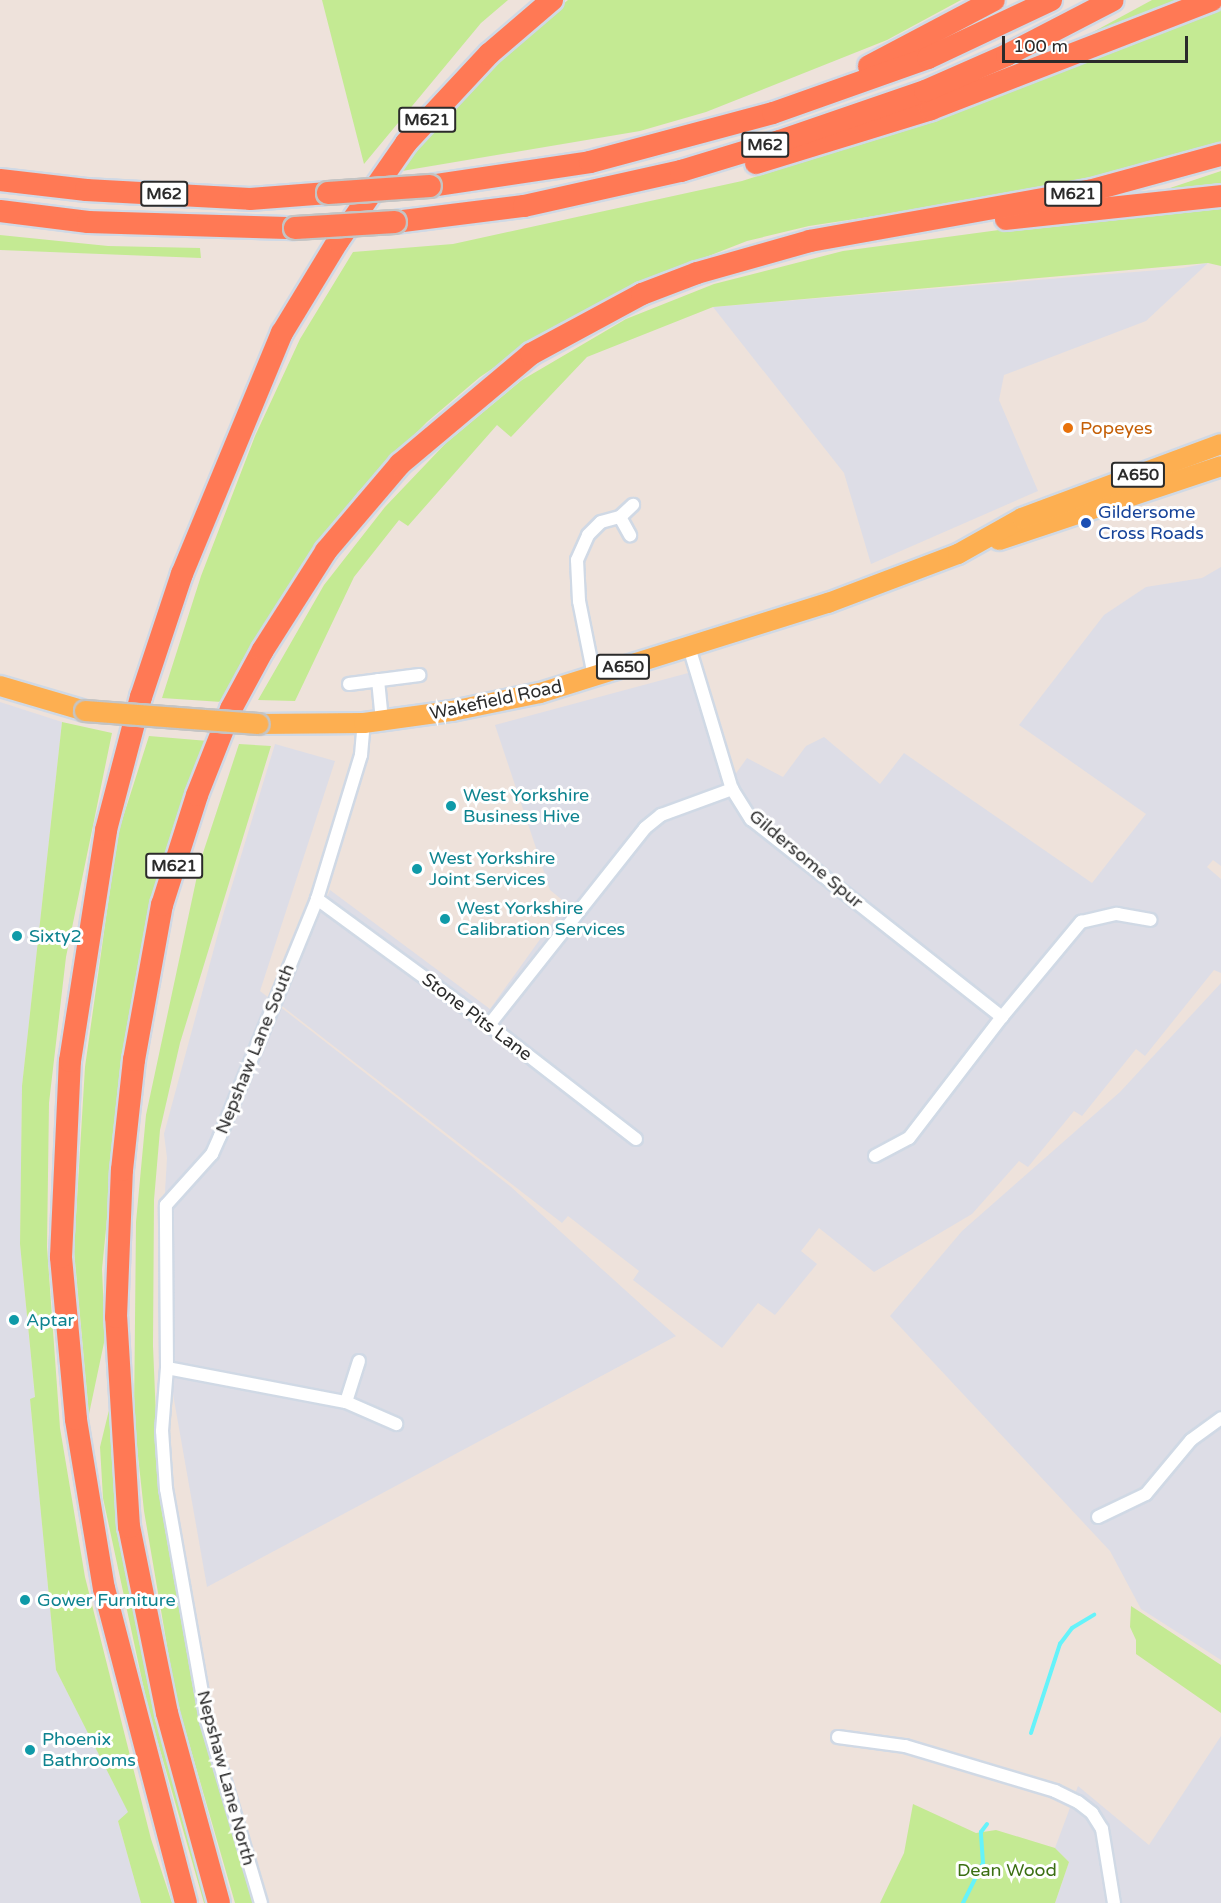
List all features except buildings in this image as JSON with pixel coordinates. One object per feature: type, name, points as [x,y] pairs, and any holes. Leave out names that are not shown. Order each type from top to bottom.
[{"type":"highway","name":"M621","points":[[186,1903],[104,1589],[76,1419],[61,1257],[70,1061],[106,830],[141,697],[182,574],[282,333],[338,241],[406,143],[489,54],[552,0]]},
{"type":"highway","name":"M62","points":[[773,113],[994,0]]},
{"type":"highway","name":"M62","points":[[0,180],[86,190],[250,199],[430,186],[590,162],[773,113],[928,58],[1051,0]]},
{"type":"highway","name":"M62","points":[[0,211],[88,222],[295,228],[395,222],[524,206],[681,171],[914,95],[1007,55],[1113,0]]},
{"type":"highway","points":[[524,206],[703,177],[787,155],[932,109],[1212,0]]},
{"type":"highway","name":"M621","points":[[219,1903],[167,1713],[129,1527],[116,1317],[128,1115],[160,916],[197,795],[231,709],[326,551],[355,516],[400,464],[531,354],[642,294],[697,273],[810,241],[923,223],[1089,191],[1221,155]]},
{"type":"highway","name":"M621","points":[[923,223],[1048,217],[1221,196]]},
{"type":"main road","name":"Wakefield Road","points":[[0,686],[85,711],[259,724],[373,722],[540,693],[828,603],[1058,513],[1221,444]]},
{"type":"main road","name":"Wakefield Road","points":[[1058,513],[1221,466]]},
{"type":"street","points":[[594,676],[579,601],[577,560],[588,535],[601,522],[620,518],[633,505]]},
{"type":"street","points":[[620,518],[630,535]]},
{"type":"street","name":"Gildersome Spur","points":[[689,647],[732,789],[751,819],[1002,1017]]},
{"type":"street","points":[[349,684],[419,675]]},
{"type":"street","name":"Nepshaw Lane South","points":[[175,1545],[162,1431],[167,1368],[166,1205],[212,1154],[316,899],[373,722],[378,680]]},
{"type":"street","points":[[489,1025],[645,828],[661,815],[732,789]]},
{"type":"street","name":"Stone Pits Lane","points":[[316,899],[489,1025],[636,1139]]},
{"type":"street","points":[[875,1156],[909,1138],[1002,1017],[1081,922],[1117,914],[1150,921]]},
{"type":"street","points":[[346,1402],[359,1361]]},
{"type":"street","points":[[167,1368],[346,1402],[396,1424]]},
{"type":"street","points":[[1098,1517],[1146,1494],[1191,1440],[1221,1418]]},
{"type":"street","name":"Nepshaw Lane North","points":[[175,1545],[207,1721],[261,1903]]},
{"type":"street","points":[[838,1737],[906,1746],[1055,1791],[1078,1802],[1092,1813],[1101,1829],[1114,1903]]},
{"type":"shaded area","points":[[1208,263],[1146,321],[1004,375],[999,400],[1038,491],[871,564],[844,473],[713,307],[1183,268]]},
{"type":"shaded area","points":[[1221,567],[1221,866],[1213,860],[1207,867],[1221,879],[1221,973],[1214,970],[1145,1056],[1136,1049],[1082,1116],[1074,1111],[1028,1167],[1019,1161],[972,1214],[874,1272],[819,1228],[801,1251],[817,1264],[775,1315],[758,1303],[722,1348],[633,1280],[639,1271],[568,1216],[562,1223],[282,1006],[330,890],[490,1009],[566,903],[550,890],[495,725],[703,669],[734,776],[747,758],[783,777],[806,746],[824,737],[880,784],[904,753],[1092,883],[1146,814],[1019,725],[1104,615],[1146,587],[1202,578]]},
{"type":"shaded area","points":[[0,702],[62,722],[22,1086],[20,1244],[35,1398],[30,1399],[56,1670],[129,1813],[118,1821],[141,1903],[0,1903]]},
{"type":"shaded area","points":[[275,744],[335,761],[260,991],[510,1186],[676,1336],[207,1587],[158,1309],[167,1158],[164,1134],[223,915]]},
{"type":"shaded area","points":[[1221,983],[1221,1660],[1141,1609],[1110,1551],[890,1316],[962,1231],[1120,1092]]},
{"type":"shaded area","points":[[1221,1736],[1221,1903],[1055,1903],[1069,1862],[1055,1848],[1078,1786],[1149,1845]]},
{"type":"green space","points":[[322,0],[508,0],[481,23],[364,164]]},
{"type":"green space","points":[[568,0],[961,0],[887,40],[706,112],[640,131],[396,172],[492,64]]},
{"type":"green space","points":[[1152,0],[1186,0],[1083,40],[1082,38]]},
{"type":"green space","points":[[1221,10],[1221,144],[1059,188],[809,226],[747,241],[632,286],[553,328],[480,377],[427,422],[358,492],[292,580],[242,661],[222,702],[162,698],[201,576],[255,436],[300,339],[353,252],[453,244],[742,181],[925,123]]},
{"type":"green space","points":[[1221,171],[1221,190],[1168,193],[1167,189]]},
{"type":"green space","points":[[1221,208],[1221,266],[1208,263],[713,307],[587,357],[511,437],[497,425],[408,526],[399,520],[354,577],[295,701],[258,700],[324,585],[385,507],[446,443],[522,380],[626,319],[714,284],[843,251],[999,230]]},
{"type":"green space","points":[[0,235],[108,246],[200,248],[201,258],[0,250]]},
{"type":"green space","points":[[62,722],[112,733],[66,957],[49,1103],[47,1247],[60,1428],[85,1577],[151,1839],[172,1903],[141,1903],[118,1821],[128,1812],[56,1670],[30,1399],[35,1397],[20,1244],[22,1086]]},
{"type":"green space","points":[[149,736],[208,741],[115,1139],[102,1269],[105,1338],[89,1414],[74,1250],[85,1067],[118,833]]},
{"type":"green space","points":[[239,744],[271,746],[180,1043],[160,1130],[154,1200],[153,1346],[159,1489],[180,1609],[211,1757],[255,1903],[235,1903],[176,1698],[144,1511],[134,1419],[136,1222],[146,1115],[200,862]]},
{"type":"green space","points":[[109,1410],[120,1533],[153,1706],[209,1903],[204,1903],[148,1708],[103,1498],[100,1447]]},
{"type":"green space","points":[[1131,1606],[1221,1665],[1221,1713],[1136,1654],[1136,1640],[1130,1627]]},
{"type":"green space","name":"Dean Wood","points":[[913,1804],[976,1833],[996,1830],[1055,1848],[1069,1862],[1055,1903],[880,1903],[904,1853]]},
{"type":"waterway","points":[[1031,1733],[1060,1644],[1072,1628],[1094,1615]]},
{"type":"waterway","points":[[963,1903],[983,1863],[981,1832],[987,1824]]},
{"type":"place","name":"Popeyes","points":[[1068,428]]},
{"type":"place","name":"Gildersome Cross Roads","points":[[1086,523]]},
{"type":"place","name":"West Yorkshire Business Hive","points":[[451,806]]},
{"type":"place","name":"West Yorkshire Joint Services","points":[[417,869]]},
{"type":"place","name":"West Yorkshire Calibration Services","points":[[445,919]]},
{"type":"place","name":"Sixty2","points":[[17,936]]},
{"type":"place","name":"Aptar","points":[[14,1320]]},
{"type":"place","name":"Gower Furniture","points":[[25,1600]]},
{"type":"place","name":"Phoenix Bathrooms","points":[[30,1750]]}]
